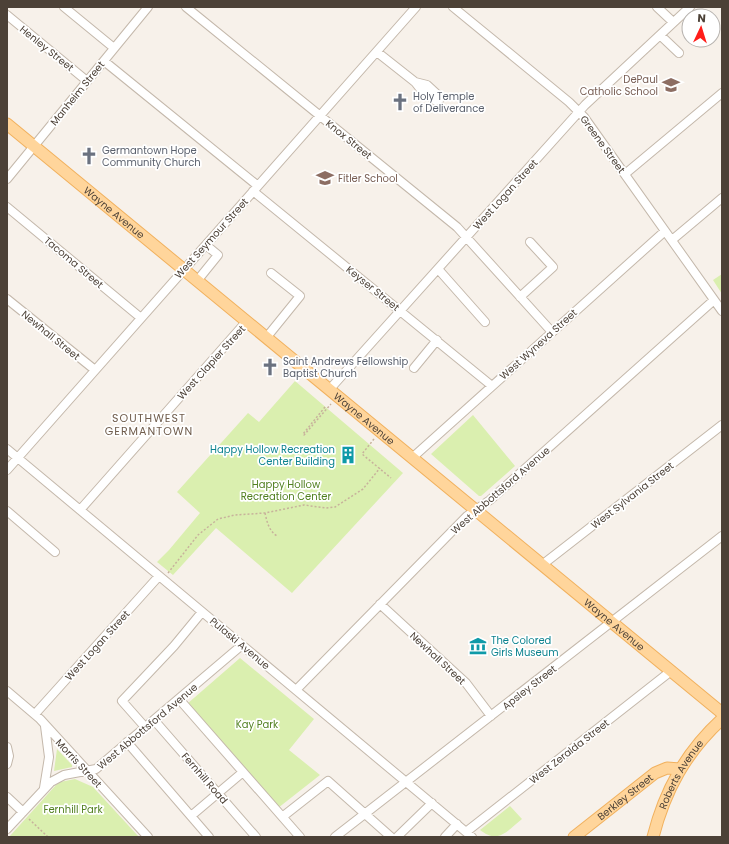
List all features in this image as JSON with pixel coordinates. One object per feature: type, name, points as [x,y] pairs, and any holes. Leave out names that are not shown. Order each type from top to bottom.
[{"type":"main road","name":"Wayne Avenue","points":[[7,124],[722,713]]},
{"type":"main road","name":"Roberts Avenue","points":[[653,837],[665,800],[680,769],[700,740],[722,719]]},
{"type":"main road","name":"Berkley Street","points":[[574,837],[655,773],[667,768],[680,769]]},
{"type":"street","points":[[64,7],[114,48]]},
{"type":"street","name":"Manheim Street","points":[[7,179],[148,7]]},
{"type":"street","name":"Knox Street","points":[[186,7],[467,237],[552,332]]},
{"type":"street","name":"West Seymour Street","points":[[7,470],[416,7]]},
{"type":"street","name":"Greene Street","points":[[452,7],[580,111],[722,311]]},
{"type":"street","points":[[657,7],[673,22]]},
{"type":"street","name":"West Logan Street","points":[[333,393],[401,310],[580,111],[690,7]]},
{"type":"street","name":"Henley Street","points":[[7,15],[87,81]]},
{"type":"street","points":[[660,35],[679,53]]},
{"type":"street","points":[[377,52],[415,82]]},
{"type":"street","name":"Keyser Street","points":[[104,61],[492,386]]},
{"type":"street","points":[[625,174],[722,93]]},
{"type":"street","points":[[672,240],[722,198]]},
{"type":"street","name":"Tacoma Street","points":[[7,207],[141,318]]},
{"type":"street","name":"West Wyneva Street","points":[[412,458],[665,231]]},
{"type":"street","points":[[520,297],[553,267],[530,242]]},
{"type":"street","points":[[197,281],[218,255],[206,245]]},
{"type":"street","points":[[438,269],[486,322]]},
{"type":"street","points":[[266,338],[300,296],[271,273]]},
{"type":"street","name":"Newhall Street","points":[[7,299],[95,370]]},
{"type":"street","name":"West Abbottsford Avenue","points":[[296,690],[467,516],[490,500],[714,300]]},
{"type":"street","name":"West Clapier Street","points":[[80,510],[246,322]]},
{"type":"street","points":[[414,368],[437,340]]},
{"type":"street","name":"West Sylvania Street","points":[[542,565],[722,425]]},
{"type":"street","name":"Pulaski Avenue","points":[[7,449],[469,834]]},
{"type":"street","points":[[7,511],[55,552]]},
{"type":"street","name":"Apsley Street","points":[[335,837],[345,834],[366,813],[722,536]]},
{"type":"street","name":"West Logan Street","points":[[35,714],[159,576]]},
{"type":"street","name":"Newhall Street","points":[[380,604],[466,683],[491,716]]},
{"type":"street","points":[[145,728],[122,701],[174,646],[202,612]]},
{"type":"street","name":"West Abbottsford Avenue","points":[[7,829],[43,788],[60,777],[96,769],[242,645]]},
{"type":"street","name":"West Zeralda Street","points":[[469,834],[671,671]]},
{"type":"street","name":"Morris Street","points":[[7,691],[35,714],[148,837]]},
{"type":"street","points":[[179,699],[300,837]]},
{"type":"street","name":"Fernhill Road","points":[[154,720],[256,837]]},
{"type":"street","name":"West Abbottsford Avenue","points":[[43,788],[49,757],[44,724]]},
{"type":"street","points":[[127,742],[209,837]]},
{"type":"street","points":[[7,747],[7,764]]},
{"type":"street","points":[[191,816],[219,794],[243,772]]},
{"type":"street","points":[[286,814],[328,781],[366,813],[391,837]]},
{"type":"street","points":[[7,797],[23,812]]},
{"type":"street","points":[[397,837],[432,803]]},
{"type":"street","points":[[445,837],[457,824]]},
{"type":"path","points":[[325,407],[303,434],[304,435],[333,393]]},
{"type":"path","points":[[380,432],[362,454],[391,478]]},
{"type":"path","points":[[159,576],[169,573],[184,551],[212,522],[235,515],[265,513],[304,505],[326,508],[335,507],[363,489],[380,468]]},
{"type":"path","points":[[265,513],[269,527],[277,536]]},
{"type":"path","points":[[29,819],[48,837]]},
{"type":"green space","points":[[722,274],[722,294],[713,280]]},
{"type":"green space","name":"Happy Hollow Recreation Center","points":[[295,381],[403,473],[292,593],[216,528],[173,575],[157,562],[200,513],[177,492],[248,413],[259,422]]},
{"type":"green space","points":[[473,415],[515,466],[481,496],[479,496],[431,454]]},
{"type":"green space","name":"Kay Park","points":[[240,658],[314,719],[289,750],[320,775],[278,808],[187,704]]},
{"type":"green space","points":[[57,749],[72,765],[72,767],[54,771]]},
{"type":"green space","name":"Fernhill Park","points":[[75,779],[93,787],[139,837],[9,837],[56,785],[60,782]]},
{"type":"green space","points":[[510,806],[522,819],[506,832],[502,835],[492,836],[480,830]]},
{"type":"place","name":"DePaul Catholic School","points":[[671,85]]},
{"type":"place","name":"Holy Temple of Deliverance","points":[[400,102]]},
{"type":"place","name":"Germantown Hope Community Church","points":[[89,156]]},
{"type":"place","name":"Fitler School","points":[[325,178]]},
{"type":"place","name":"Saint Andrews Fellowship Baptist Church","points":[[270,367]]},
{"type":"place","name":"Happy Hollow Recreation Center Building","points":[[348,455]]},
{"type":"place","name":"The Colored Girls Museum","points":[[478,646]]},
{"type":"district","name":"SOUTHWEST GERMANTOWN","points":[[149,424]]}]
